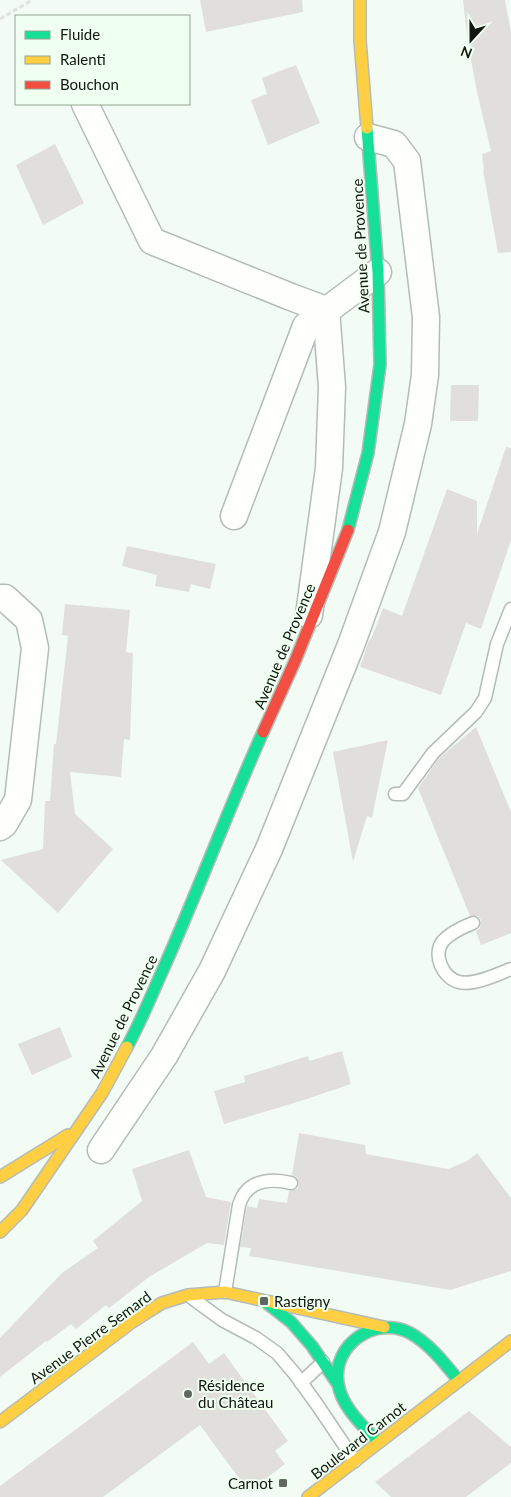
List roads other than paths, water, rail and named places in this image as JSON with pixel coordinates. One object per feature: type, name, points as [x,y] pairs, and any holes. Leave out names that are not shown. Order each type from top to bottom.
[{"type":"main road","name":"Avenue de Provence","points":[[0,1232],[22,1210],[102,1093],[136,1030],[176,941],[237,789],[306,633],[346,536],[368,453],[380,365],[378,272],[360,40],[360,0]]},
{"type":"main road","name":"Avenue de Provence","points":[[0,1177],[76,1130]]},
{"type":"main road","name":"Avenue Pierre Semard","points":[[0,1422],[132,1322],[162,1302],[188,1294],[225,1292],[384,1327]]},
{"type":"main road","name":"Avenue Pierre Semard","points":[[264,1301],[291,1322],[312,1346],[337,1383]]},
{"type":"main road","points":[[378,1442],[342,1398],[337,1383],[338,1364],[343,1351],[354,1338],[368,1331],[384,1327],[403,1330],[418,1339],[442,1360],[459,1381],[511,1341]]},
{"type":"main road","name":"Boulevard Carnot","points":[[308,1497],[459,1381]]},
{"type":"street","points":[[85,105],[152,241],[281,294],[326,310]]},
{"type":"street","points":[[101,1150],[164,1056],[216,962],[269,849],[351,645],[392,532],[418,424],[425,375],[426,317],[407,161],[394,144],[368,137]]},
{"type":"street","points":[[234,516],[306,326],[378,272]]},
{"type":"street","points":[[306,633],[329,468],[332,387],[326,310]]},
{"type":"street","points":[[0,598],[5,598],[29,620],[35,648],[18,800],[4,824],[0,826]]},
{"type":"lane","points":[[395,794],[403,794],[433,753],[476,712],[485,698],[497,644],[511,609]]},
{"type":"lane","points":[[473,923],[463,927],[442,942],[439,957],[446,975],[458,982],[471,982],[511,969]]},
{"type":"lane","points":[[225,1292],[239,1205],[244,1194],[254,1185],[267,1180],[291,1183]]},
{"type":"lane","points":[[188,1294],[222,1320],[256,1338],[277,1353],[301,1383],[355,1461]]},
{"type":"lane","points":[[301,1383],[323,1362]]},
{"type":"place","name":"Rastigny","points":[[264,1301]]},
{"type":"place","name":"Résidence du Château","points":[[188,1394]]},
{"type":"place","name":"Carnot","points":[[283,1483]]}]
